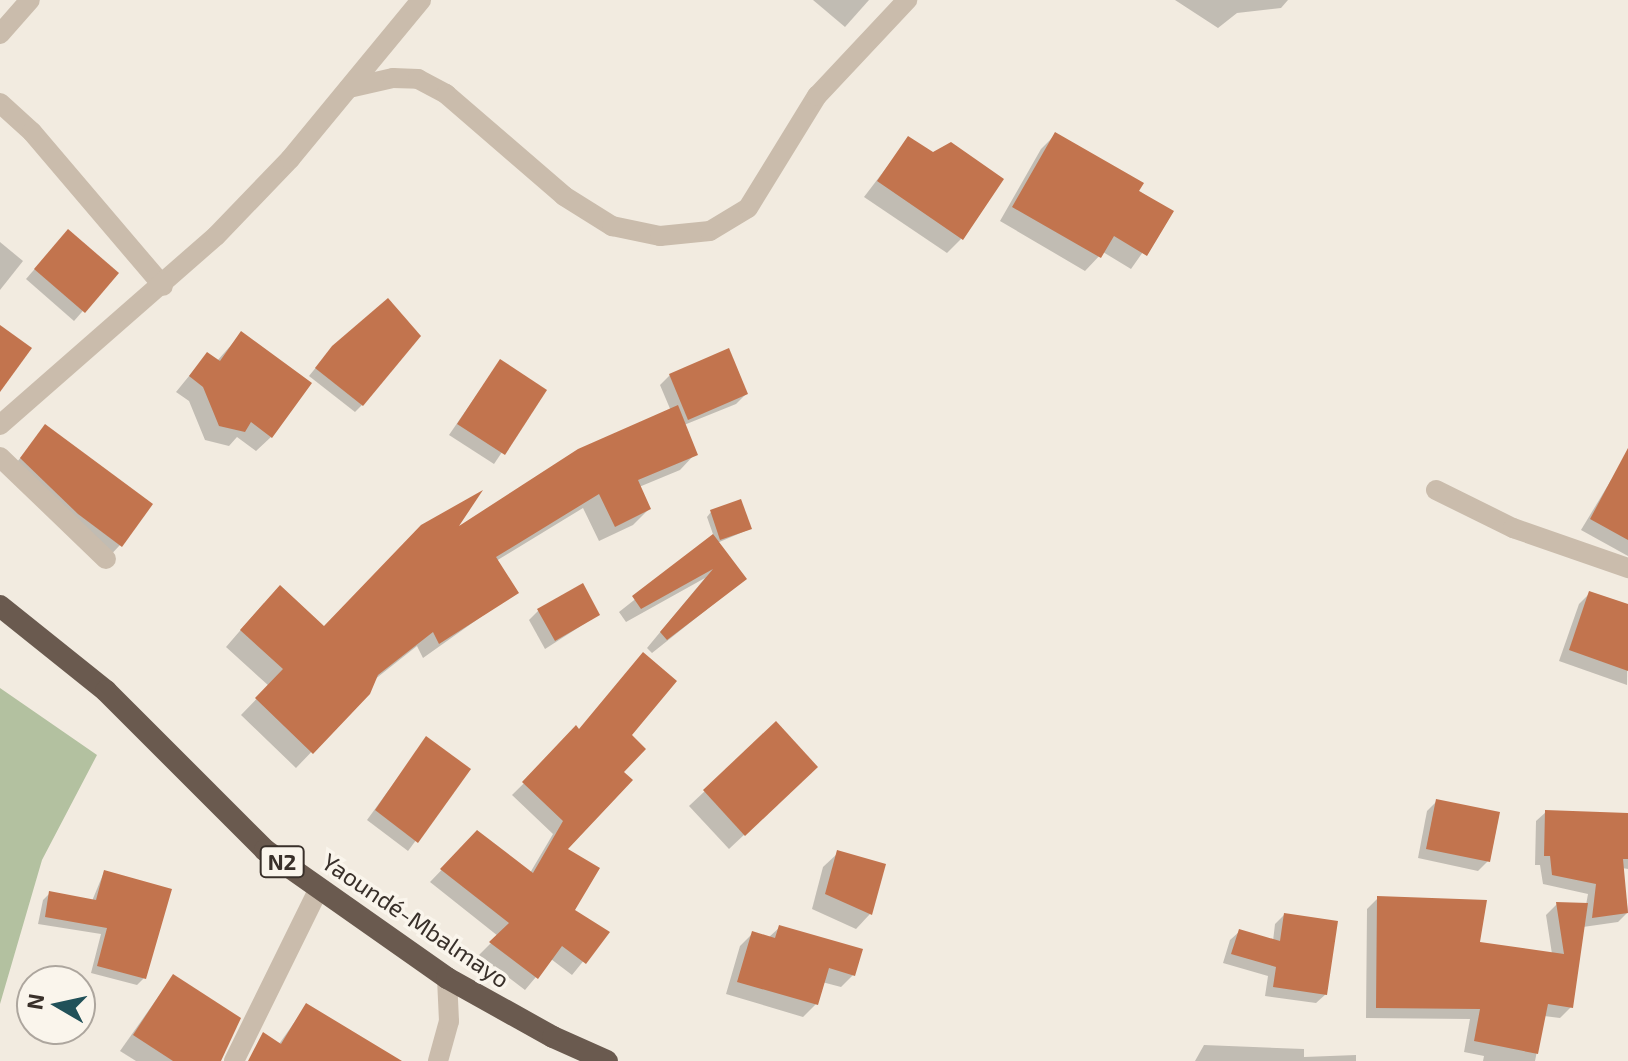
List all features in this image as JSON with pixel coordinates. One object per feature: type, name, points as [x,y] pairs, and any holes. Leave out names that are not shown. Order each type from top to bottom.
[{"type":"highway","name":"Yaoundé-Mbalmayo","points":[[0,606],[106,691],[265,850],[447,978],[553,1037],[607,1061]]},
{"type":"street","points":[[0,34],[30,0]]},
{"type":"street","points":[[0,425],[163,286],[290,159],[421,0]]},
{"type":"street","points":[[349,88],[393,78],[418,79],[446,94],[564,196],[612,226],[660,236],[710,231],[748,208],[817,96],[907,0]]},
{"type":"street","points":[[0,103],[32,132],[163,286]]},
{"type":"street","points":[[0,457],[106,559]]},
{"type":"street","points":[[1436,490],[1513,528],[1628,568]]},
{"type":"street","points":[[234,1061],[319,888]]},
{"type":"street","points":[[438,1061],[449,1021],[447,978]]},
{"type":"green space","points":[[0,688],[97,755],[42,860],[0,1004]]},
{"type":"building","points":[[1055,132],[1144,183],[1139,191],[1174,211],[1147,256],[1114,236],[1101,258],[1012,207]]},
{"type":"building","points":[[908,136],[933,152],[951,142],[1004,179],[963,240],[877,181]]},
{"type":"building","points":[[68,229],[119,273],[85,313],[34,269]]},
{"type":"building","points":[[388,298],[421,336],[363,406],[315,368],[332,346]]},
{"type":"building","points":[[0,325],[32,348],[0,392]]},
{"type":"building","points":[[241,331],[312,383],[272,438],[251,422],[245,432],[219,426],[203,387],[189,376],[207,352],[220,361]]},
{"type":"building","points":[[729,348],[748,394],[688,420],[669,374]]},
{"type":"building","points":[[500,359],[547,390],[505,455],[457,424]]},
{"type":"building","points":[[678,405],[698,455],[638,480],[651,509],[615,527],[599,494],[496,557],[519,593],[439,644],[433,632],[378,675],[370,694],[313,754],[255,698],[283,669],[240,630],[280,585],[324,626],[421,525],[483,490],[459,526],[578,449]]},
{"type":"building","points":[[45,424],[153,504],[122,547],[78,514],[20,458]]},
{"type":"building","points":[[1628,448],[1628,540],[1590,519]]},
{"type":"building","points":[[741,499],[752,529],[720,540],[710,510]]},
{"type":"building","points":[[713,534],[747,579],[667,640],[660,632],[713,569],[641,609],[632,596]]},
{"type":"building","points":[[583,583],[600,615],[555,641],[537,609]]},
{"type":"building","points":[[1589,591],[1628,604],[1628,671],[1569,650]]},
{"type":"building","points":[[643,652],[677,681],[632,735],[646,749],[624,772],[633,780],[568,849],[600,868],[575,910],[610,932],[586,964],[562,946],[538,979],[489,942],[509,923],[440,869],[477,830],[533,873],[563,821],[522,782],[576,725],[579,729]]},
{"type":"building","points":[[776,721],[818,767],[745,836],[703,790]]},
{"type":"building","points":[[426,736],[471,769],[418,843],[375,810]]},
{"type":"building","points":[[1436,799],[1500,812],[1490,862],[1426,849]]},
{"type":"building","points":[[1545,810],[1628,813],[1628,859],[1623,859],[1628,913],[1592,918],[1596,884],[1552,875],[1550,856],[1544,856]]},
{"type":"building","points":[[837,850],[886,864],[872,915],[825,894]]},
{"type":"building","points":[[104,870],[172,889],[146,979],[97,966],[107,928],[45,917],[49,891],[96,900]]},
{"type":"building","points":[[1377,896],[1487,900],[1480,942],[1564,954],[1556,902],[1588,903],[1573,1008],[1548,1004],[1538,1054],[1474,1041],[1480,1009],[1376,1008]]},
{"type":"building","points":[[1284,913],[1338,921],[1327,995],[1273,987],[1276,967],[1231,954],[1239,929],[1280,941]]},
{"type":"building","points":[[779,925],[863,949],[855,976],[829,968],[818,1005],[737,982],[752,931],[775,938]]},
{"type":"building","points":[[173,974],[241,1018],[221,1061],[173,1061],[133,1035]]},
{"type":"building","points":[[306,1003],[402,1061],[248,1061],[263,1032],[281,1044]]}]
